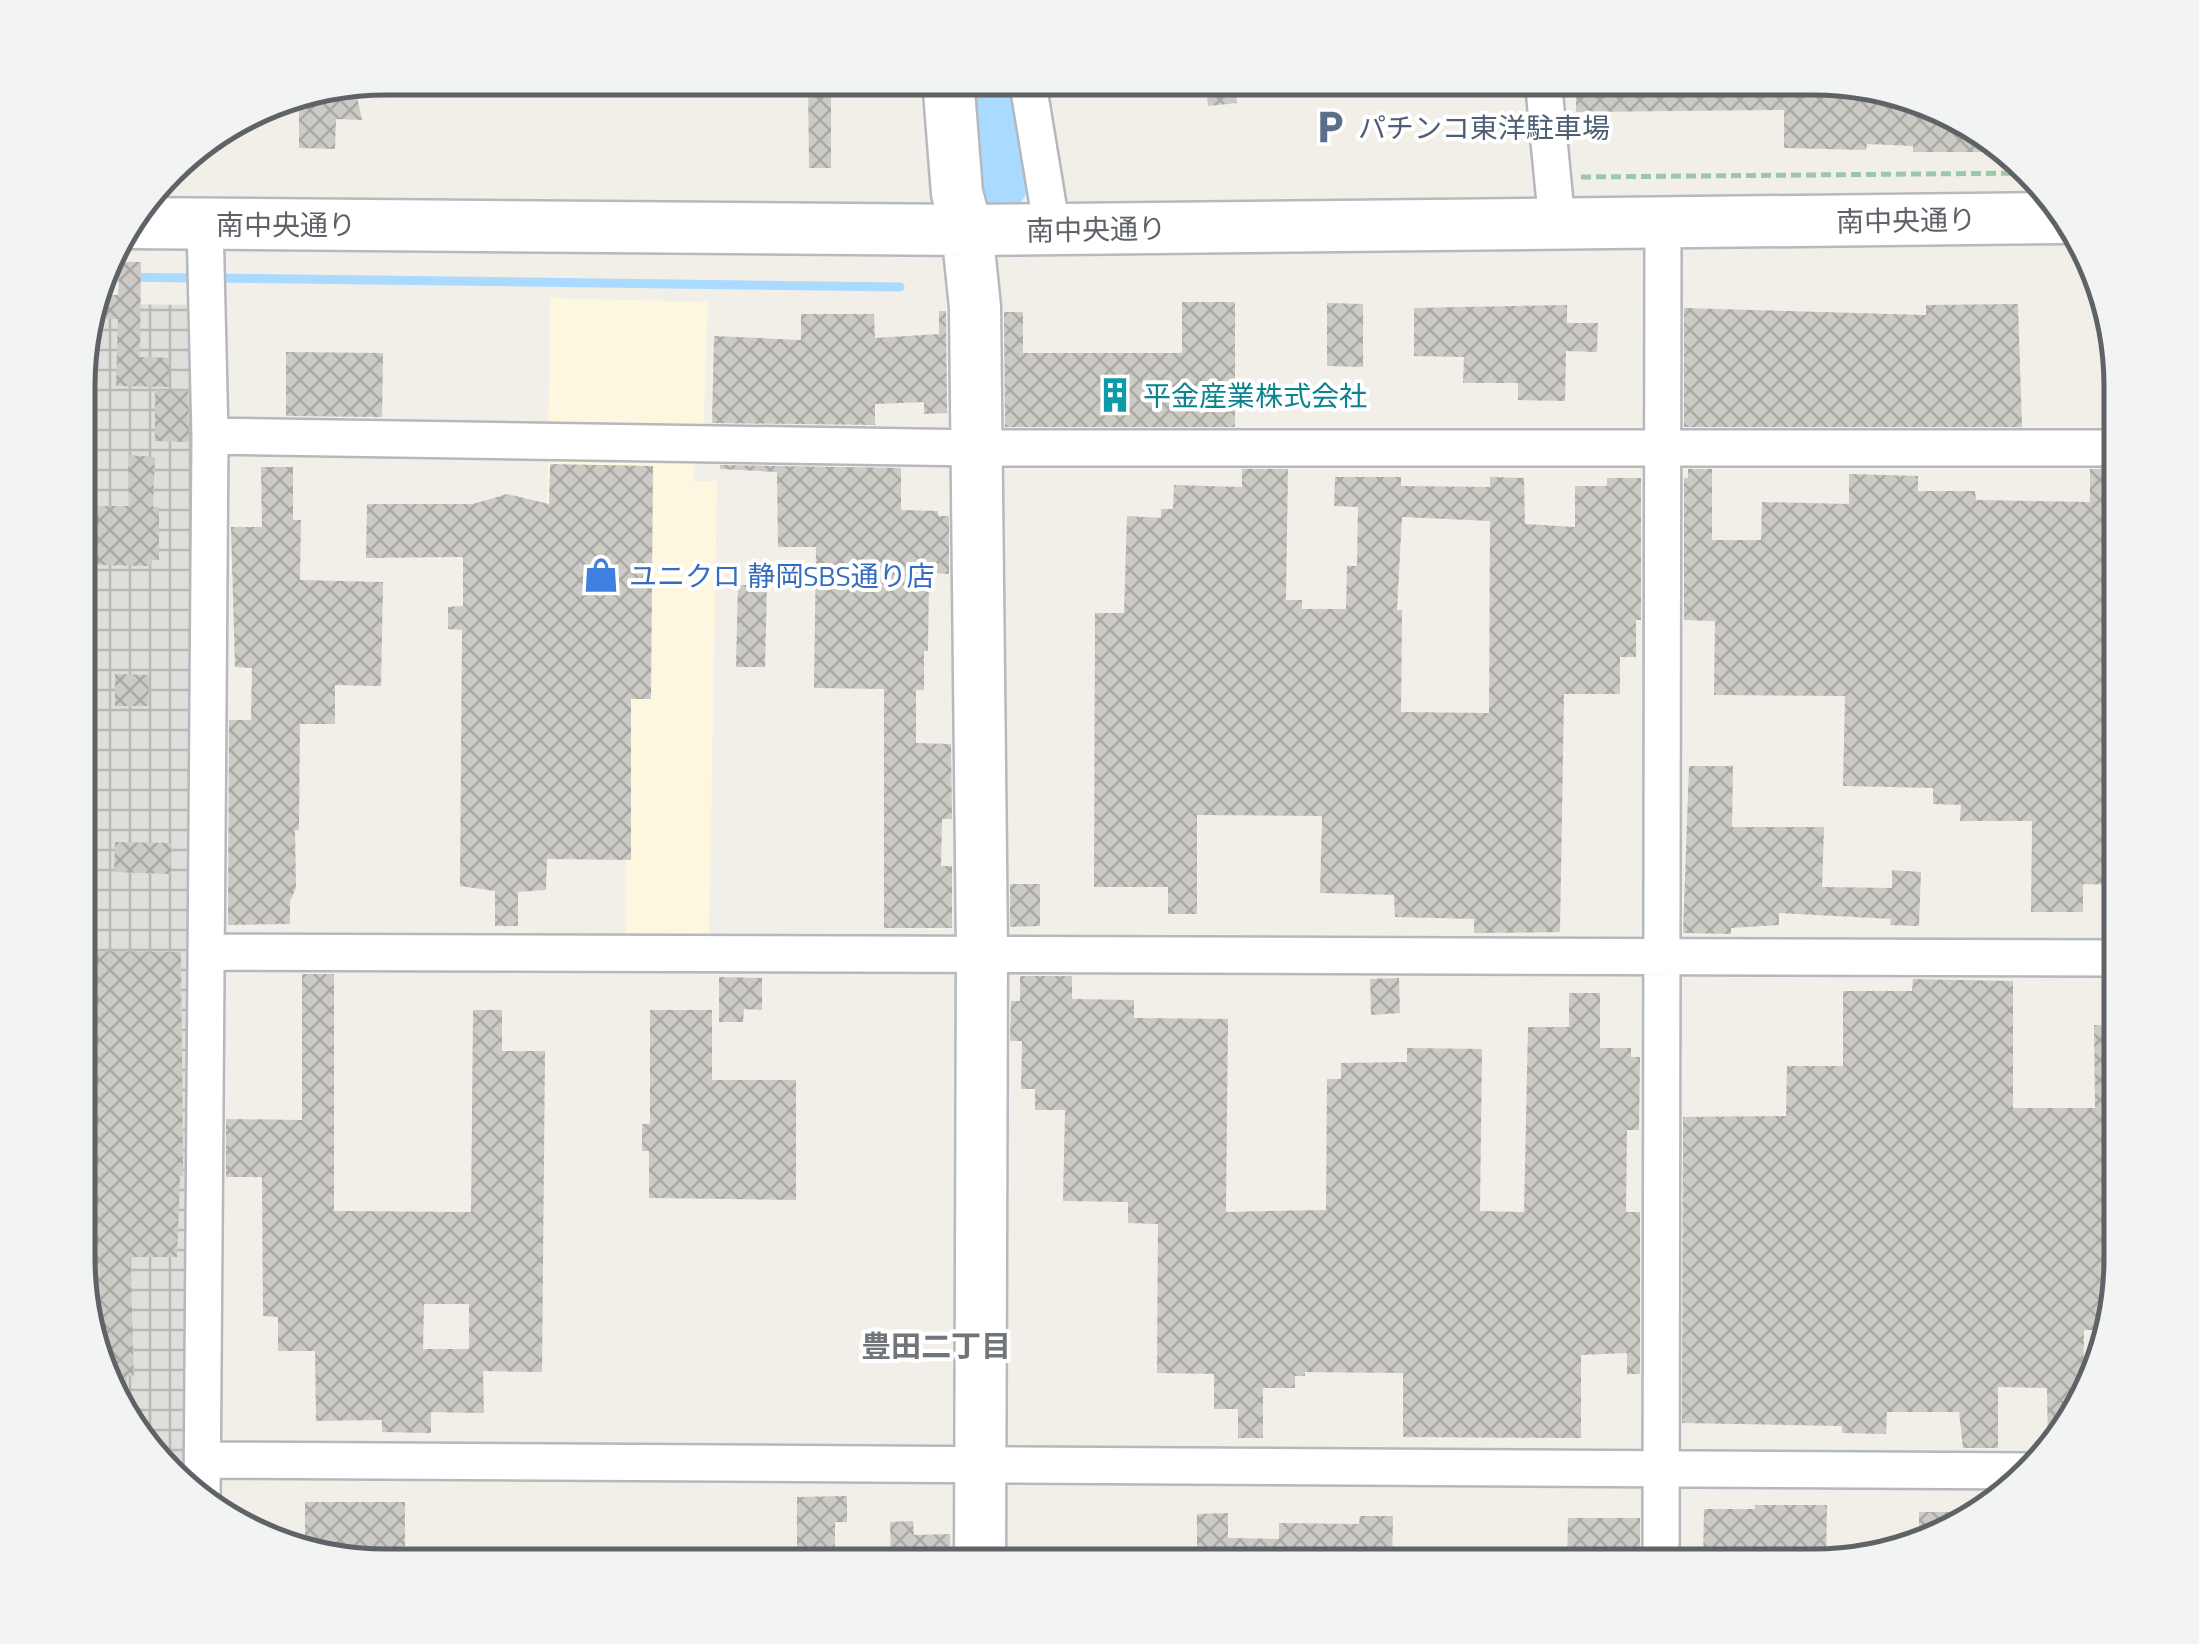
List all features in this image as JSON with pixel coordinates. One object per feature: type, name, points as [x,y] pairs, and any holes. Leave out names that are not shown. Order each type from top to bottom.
[{"type":"street","points":[[949,95],[957,193],[967,230],[975,306],[978,448],[982,951],[980,1548]]},
{"type":"street","points":[[1030,95],[1052,229]]},
{"type":"street","points":[[1545,96],[1557,224]]},
{"type":"street","name":"南中央通り","points":[[145,223],[967,230],[2050,218]]},
{"type":"street","points":[[1661,1549],[1664,223]]},
{"type":"street","points":[[202,1483],[210,436],[205,224]]},
{"type":"street","points":[[210,436],[978,448],[2103,448]]},
{"type":"street","points":[[206,952],[982,951],[2103,958]]},
{"type":"street","points":[[202,1460],[2012,1470]]},
{"type":"shaded area","points":[[550,298],[708,302],[703,440],[697,445],[693,481],[717,481],[709,943],[626,942],[625,692],[545,691]]},
{"type":"shaded area","points":[[107,304],[209,305],[202,1483],[167,1450],[125,1387],[105,1333],[97,1296],[95,386],[97,348]]},
{"type":"building","points":[[808,95],[831,95],[831,168],[809,168]]},
{"type":"building","points":[[1207,96],[1236,96],[1237,103],[1208,106]]},
{"type":"building","points":[[1576,96],[1832,96],[1907,110],[1942,125],[1986,152],[1913,152],[1913,146],[1867,144],[1866,150],[1784,148],[1784,110],[1576,112]]},
{"type":"building","points":[[357,97],[362,120],[336,119],[335,149],[299,148],[299,108]]},
{"type":"building","points":[[123,262],[141,262],[140,357],[169,358],[169,387],[116,386],[118,319],[106,319],[106,308],[109,295],[118,295]]},
{"type":"building","name":"平金産業株式会社","points":[[1182,302],[1235,302],[1235,427],[1005,427],[1004,312],[1023,312],[1023,353],[1182,353]]},
{"type":"building","points":[[1327,303],[1363,304],[1363,367],[1327,366]]},
{"type":"building","points":[[2018,304],[2022,427],[1684,427],[1684,308],[1926,315],[1926,305]]},
{"type":"building","points":[[1567,305],[1567,323],[1598,323],[1597,352],[1566,351],[1565,401],[1518,400],[1518,383],[1463,383],[1464,357],[1414,356],[1414,308]]},
{"type":"building","points":[[939,311],[946,311],[947,413],[924,414],[924,402],[875,404],[875,425],[712,423],[714,336],[801,340],[801,314],[874,314],[875,338],[939,334]]},
{"type":"building","points":[[286,352],[383,353],[382,417],[286,416]]},
{"type":"building","points":[[155,390],[188,391],[189,442],[155,441]]},
{"type":"building","points":[[128,455],[155,457],[153,507],[159,507],[159,560],[152,560],[152,566],[96,565],[96,506],[129,506]]},
{"type":"building","points":[[550,464],[653,466],[651,699],[631,699],[631,860],[547,859],[546,890],[518,892],[518,926],[495,926],[495,891],[460,886],[462,630],[448,629],[448,607],[463,606],[463,557],[366,558],[367,504],[473,504],[507,494],[549,504]]},
{"type":"building","points":[[720,465],[901,468],[901,510],[938,511],[938,516],[949,516],[949,574],[929,573],[928,651],[924,651],[924,690],[916,690],[916,743],[951,744],[952,819],[942,819],[941,866],[952,866],[952,928],[884,928],[884,689],[814,688],[816,547],[778,547],[777,472],[720,469]]},
{"type":"building","points":[[261,467],[293,467],[293,520],[301,520],[300,580],[383,582],[381,686],[335,685],[335,724],[300,724],[299,830],[295,830],[296,888],[290,901],[290,924],[228,925],[229,720],[251,720],[252,668],[235,667],[231,527],[262,527]]},
{"type":"building","points":[[1242,469],[1288,469],[1286,600],[1302,600],[1302,609],[1346,609],[1347,566],[1357,566],[1358,507],[1334,506],[1335,477],[1401,477],[1401,486],[1490,487],[1490,477],[1524,478],[1525,524],[1575,527],[1575,486],[1607,486],[1607,478],[1641,478],[1641,620],[1636,620],[1636,657],[1620,657],[1620,694],[1564,694],[1560,932],[1474,933],[1474,919],[1395,917],[1394,895],[1320,893],[1322,816],[1197,815],[1197,914],[1168,914],[1168,887],[1094,887],[1095,613],[1124,613],[1127,516],[1161,518],[1161,509],[1173,509],[1174,485],[1242,487]],"holes":[[[1402,517],[1490,521],[1489,713],[1401,712],[1402,610],[1397,610]]]},
{"type":"building","points":[[1688,469],[1712,469],[1712,540],[1761,540],[1762,502],[1849,504],[1849,474],[1918,476],[1918,491],[1975,491],[1976,500],[2090,502],[2090,469],[2103,469],[2103,885],[2083,884],[2083,912],[2031,912],[2032,821],[1960,821],[1961,805],[1933,804],[1933,788],[1843,786],[1845,696],[1714,695],[1715,621],[1684,620],[1684,478],[1688,478]]},
{"type":"building","points":[[738,585],[767,585],[765,667],[736,667]]},
{"type":"building","points":[[115,674],[149,675],[148,706],[115,706]]},
{"type":"building","points":[[1689,766],[1733,766],[1732,827],[1824,827],[1822,887],[1892,888],[1892,870],[1921,872],[1919,926],[1890,925],[1891,919],[1779,913],[1779,925],[1731,928],[1731,934],[1683,933]]},
{"type":"building","points":[[115,842],[171,843],[170,874],[114,872]]},
{"type":"building","points":[[1010,884],[1040,884],[1040,926],[1010,927]]},
{"type":"building","points":[[96,951],[181,952],[183,1176],[177,1257],[130,1257],[134,1377],[127,1376],[127,1390],[105,1333],[97,1296]]},
{"type":"building","points":[[302,974],[334,974],[334,1211],[471,1212],[473,1010],[502,1010],[502,1051],[545,1051],[542,1372],[483,1371],[484,1413],[431,1412],[431,1433],[382,1432],[382,1420],[316,1421],[315,1351],[278,1351],[278,1317],[263,1316],[262,1177],[226,1177],[226,1119],[302,1120]],"holes":[[[424,1304],[469,1304],[469,1349],[423,1349]]]},
{"type":"building","points":[[1020,976],[1072,976],[1072,999],[1134,1000],[1134,1018],[1228,1019],[1226,1212],[1326,1210],[1327,1079],[1341,1079],[1341,1063],[1407,1062],[1407,1048],[1482,1049],[1480,1211],[1524,1212],[1528,1027],[1569,1027],[1569,993],[1600,993],[1600,1048],[1631,1048],[1631,1057],[1640,1057],[1639,1130],[1627,1130],[1626,1212],[1640,1212],[1640,1374],[1627,1374],[1627,1353],[1581,1355],[1581,1438],[1403,1437],[1403,1373],[1305,1372],[1305,1376],[1295,1376],[1295,1388],[1263,1388],[1263,1438],[1238,1438],[1238,1409],[1214,1409],[1214,1374],[1157,1373],[1158,1224],[1128,1223],[1128,1202],[1063,1201],[1065,1110],[1035,1110],[1035,1089],[1021,1089],[1022,1041],[1010,1041],[1011,1001],[1020,1001]]},
{"type":"building","points":[[719,977],[762,978],[762,1010],[744,1009],[743,1022],[719,1022]]},
{"type":"building","points":[[1399,978],[1400,1013],[1371,1015],[1370,979]]},
{"type":"building","points":[[1913,979],[2013,981],[2013,1108],[2095,1108],[2094,1025],[2103,1025],[2102,1296],[2095,1330],[2084,1330],[2084,1364],[2065,1404],[2048,1430],[2047,1388],[1998,1387],[1998,1448],[1963,1448],[1959,1412],[1887,1412],[1886,1434],[1842,1433],[1842,1426],[1682,1423],[1683,1117],[1786,1116],[1787,1066],[1843,1066],[1843,991],[1912,991]]},
{"type":"building","points":[[650,1010],[712,1010],[712,1080],[796,1080],[796,1200],[649,1198],[649,1151],[642,1151],[642,1124],[650,1124]]},
{"type":"building","points":[[847,1496],[847,1522],[835,1522],[835,1548],[797,1548],[797,1497]]},
{"type":"building","points":[[305,1502],[405,1502],[405,1548],[367,1548],[305,1537]]},
{"type":"building","points":[[1755,1505],[1827,1505],[1826,1548],[1703,1549],[1704,1509],[1755,1509]]},
{"type":"building","points":[[1919,1512],[1952,1512],[1942,1519],[1919,1529]]},
{"type":"building","points":[[1228,1513],[1228,1538],[1279,1539],[1279,1523],[1359,1524],[1360,1516],[1393,1516],[1392,1549],[1197,1549],[1197,1514]]},
{"type":"building","points":[[1568,1518],[1640,1518],[1640,1549],[1567,1549]]},
{"type":"building","points":[[913,1521],[914,1535],[950,1534],[950,1548],[891,1548],[890,1522]]},
{"type":"waterway","points":[[996,95],[1002,184]]},
{"type":"waterway","points":[[116,277],[201,278]]},
{"type":"waterway","points":[[216,278],[900,287]]},
{"type":"place","name":"パチンコ東洋駐車場","points":[[1330,127]]},
{"type":"place","name":"平金産業株式会社","points":[[1115,395]]},
{"type":"place","name":"ユニクロ 静岡SBS通り店","points":[[601,575]]},
{"type":"district","name":"豊田二丁目","points":[[936,1346]]}]
